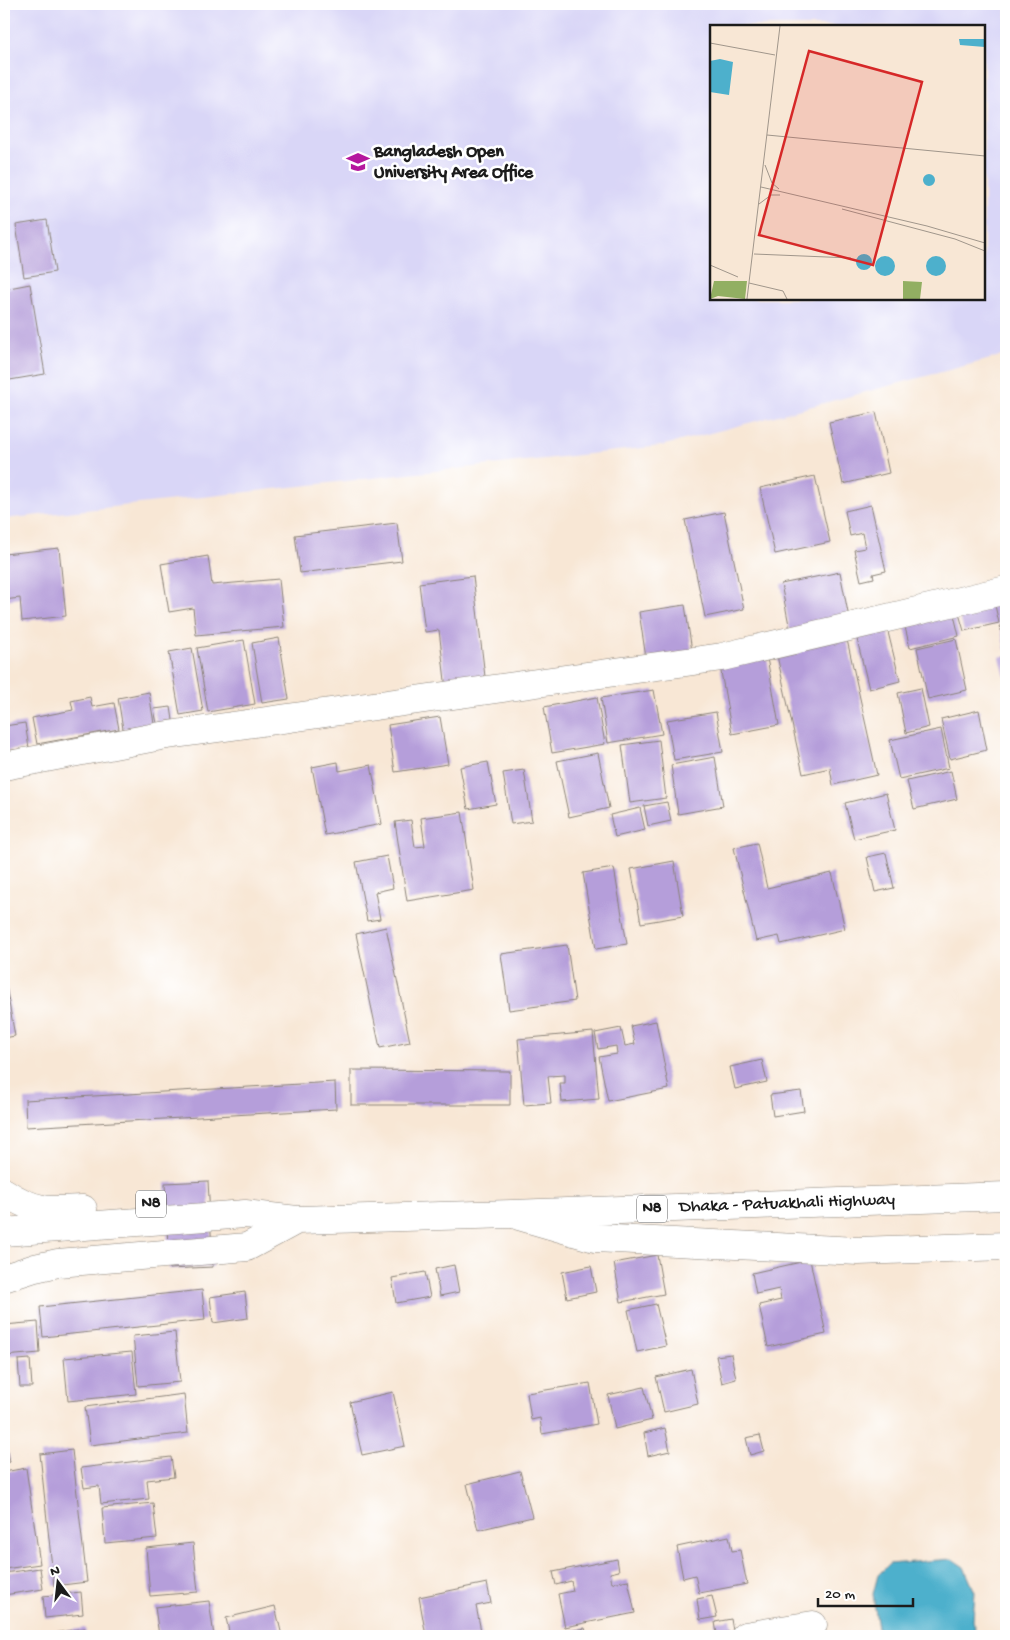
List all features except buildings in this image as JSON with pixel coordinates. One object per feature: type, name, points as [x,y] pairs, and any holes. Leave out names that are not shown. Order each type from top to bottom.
[{"type":"main road","points":[[4,766],[161,736],[722,657],[1006,590]]},
{"type":"main road","name":"N8","points":[[4,1192],[30,1207],[52,1211],[244,1197],[297,1220]]},
{"type":"main road","name":"Dhaka - Patuakhali Highway","points":[[297,1220],[1006,1196]]},
{"type":"main road","name":"N8","points":[[4,1232],[245,1214],[297,1220]]},
{"type":"main road","points":[[512,1214],[595,1238],[858,1251],[1006,1246]]},
{"type":"main road","points":[[4,1278],[58,1263],[247,1247],[297,1220]]},
{"type":"main road","name":"N8","points":[[4,1251],[247,1232],[297,1220]]},
{"type":"main road","points":[[745,1636],[814,1624]]},
{"type":"shaded area","name":"Bangladesh Open University Area Office","points":[[4,4],[1006,4],[1006,355],[661,446],[4,519]]},
{"type":"water","points":[[952,1559],[964,1567],[975,1592],[973,1620],[976,1636],[879,1636],[873,1594],[878,1575],[889,1564]]},
{"type":"place","name":"Bangladesh Open University Area Office","points":[[358,162]]}]
